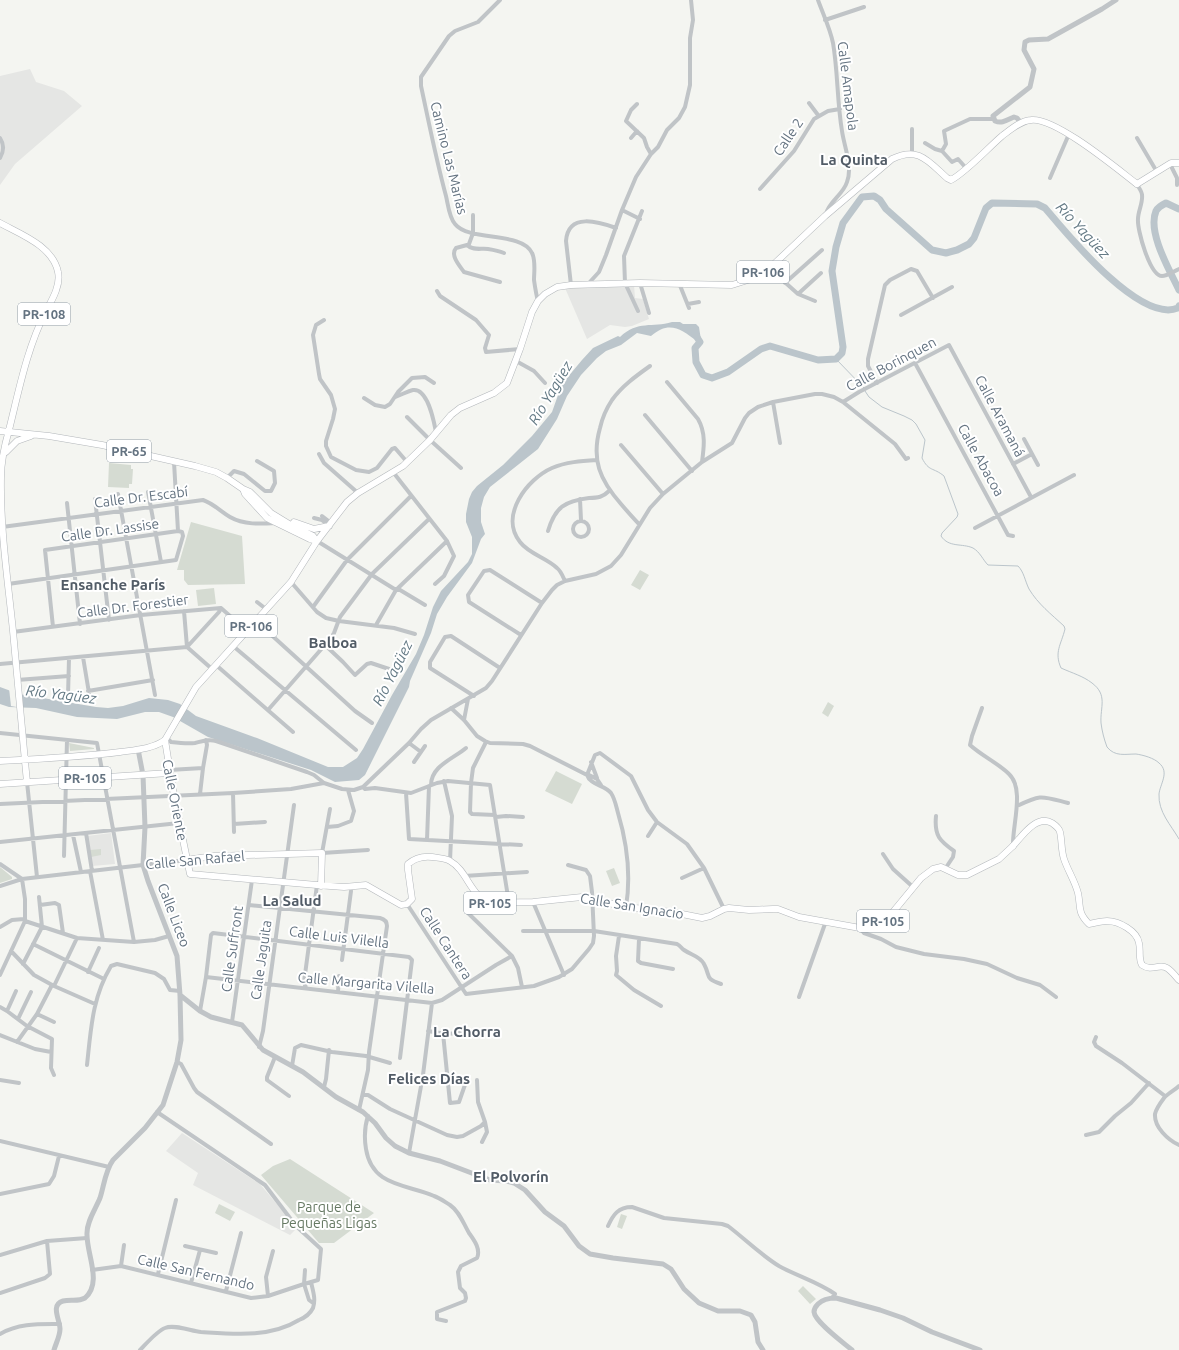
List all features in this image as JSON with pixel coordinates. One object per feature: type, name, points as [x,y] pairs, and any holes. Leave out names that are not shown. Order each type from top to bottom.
[{"type":"main road","points":[[912,154],[924,157],[951,180],[992,144],[1021,123],[1030,120],[1040,120],[1069,134],[1137,184],[1170,164],[1179,163]]},
{"type":"main road","name":"PR-106","points":[[166,739],[196,687],[291,582],[312,549],[314,540],[330,525],[348,502],[358,493],[408,462],[460,408],[494,393],[507,383],[532,312],[538,301],[545,294],[553,289],[571,285],[640,282],[732,285],[748,280],[769,268],[825,216],[892,159],[901,155],[912,154]]},
{"type":"main road","name":"PR-108","points":[[0,223],[37,243],[47,252],[55,263],[58,272],[58,281],[52,299],[36,330],[28,355],[8,432],[0,476],[2,526],[27,782]]},
{"type":"main road","name":"PR-65","points":[[0,431],[38,435],[102,445],[216,472],[250,492],[271,512],[284,521],[313,536],[314,540]]},
{"type":"main road","points":[[5,453],[17,441],[38,435]]},
{"type":"main road","points":[[0,471],[0,476]]},
{"type":"main road","name":"PR-65","points":[[243,489],[245,494],[267,518],[314,540]]},
{"type":"main road","points":[[284,521],[314,529],[330,525]]},
{"type":"main road","points":[[277,523],[279,528],[308,542],[312,549]]},
{"type":"main road","name":"PR-105","points":[[0,761],[66,757],[138,749],[160,743],[166,739]]},
{"type":"main road","name":"Calle Oriente","points":[[166,739],[169,771],[186,860]]},
{"type":"main road","name":"PR-105","points":[[0,784],[143,775],[169,771]]},
{"type":"main road","points":[[945,869],[958,875],[967,875],[999,859],[1014,846],[1028,829],[1038,822],[1049,821],[1056,825],[1060,831],[1064,859],[1078,893],[1079,907],[1088,924],[1108,921],[1123,925],[1137,936],[1140,961],[1142,965],[1150,969],[1162,966],[1168,968],[1179,980]]},
{"type":"main road","points":[[319,885],[322,853]]},
{"type":"main road","name":"Calle San Rafael","points":[[186,860],[214,856],[322,853]]},
{"type":"main road","points":[[186,860],[190,874],[344,887],[366,886],[377,891],[398,905],[407,904],[412,897],[408,864],[413,859],[426,857],[443,858],[450,861]]},
{"type":"main road","name":"Calle San Ignacio","points":[[450,861],[457,866],[476,893],[485,902],[509,903],[575,897],[592,898],[626,907],[672,912],[702,918],[724,909]]},
{"type":"main road","name":"PR-105","points":[[724,909],[778,909],[799,917],[860,928],[883,921],[893,912],[913,887],[930,870],[941,867],[945,869]]},
{"type":"street","name":"Camino Las Marías","points":[[500,0],[478,22],[455,31],[449,36],[421,76],[421,86],[436,156],[453,222],[458,228],[473,233],[513,241],[523,244],[529,249],[532,252],[534,260],[534,281],[538,301]]},
{"type":"street","points":[[588,284],[599,272],[636,177],[651,154],[658,148],[667,130],[682,114],[688,98],[690,85],[690,38],[693,20],[691,0]]},
{"type":"street","name":"Calle Amapola","points":[[818,0],[832,41],[842,131],[846,149],[848,177],[847,182],[839,195],[830,204],[825,216]]},
{"type":"street","points":[[993,119],[993,116],[996,113],[1030,87],[1034,69],[1024,50],[1025,42],[1028,40],[1048,39],[1116,0]]},
{"type":"street","points":[[825,20],[864,7]]},
{"type":"street","points":[[809,103],[818,115]]},
{"type":"street","points":[[637,104],[631,110],[626,121],[644,138],[651,154]]},
{"type":"street","name":"Calle 2","points":[[760,189],[794,151],[810,123],[818,115],[840,108]]},
{"type":"street","points":[[942,151],[946,144],[944,130],[970,119],[993,119],[1000,123],[1014,117],[1021,123]]},
{"type":"street","points":[[912,129],[912,154]]},
{"type":"street","points":[[631,138],[637,131]]},
{"type":"street","points":[[1050,178],[1069,134]]},
{"type":"street","points":[[0,138],[3,142],[3,152],[0,158]]},
{"type":"street","points":[[1137,138],[1157,172]]},
{"type":"street","points":[[925,143],[942,151],[952,162],[958,159],[966,168]]},
{"type":"street","points":[[1170,164],[1177,178],[1177,185]]},
{"type":"street","points":[[1137,184],[1142,195],[1137,220],[1149,263],[1157,275],[1164,276],[1179,269]]},
{"type":"street","points":[[622,210],[640,218]]},
{"type":"street","points":[[638,311],[625,283],[624,256],[642,212]]},
{"type":"street","points":[[472,215],[473,233],[469,244],[456,248],[454,252],[455,258],[464,272],[500,282]]},
{"type":"street","points":[[571,285],[566,242],[566,237],[570,229],[577,223],[590,220],[616,228]]},
{"type":"street","points":[[467,245],[477,250],[489,249],[504,253]]},
{"type":"street","points":[[785,282],[822,250]]},
{"type":"street","points":[[769,268],[798,294],[815,301]]},
{"type":"street","points":[[877,382],[868,366],[868,359],[885,285],[890,280],[911,269],[917,271],[933,298]]},
{"type":"street","points":[[798,294],[821,273]]},
{"type":"street","points":[[640,282],[650,313]]},
{"type":"street","points":[[679,283],[689,306],[699,302]]},
{"type":"street","points":[[902,315],[952,287]]},
{"type":"street","points":[[437,291],[440,296],[476,320],[490,335],[485,348],[486,352],[520,349]]},
{"type":"street","points":[[324,320],[316,325],[313,335],[319,376],[331,395],[335,409],[326,441],[328,452],[333,458],[361,471],[371,471],[377,468],[394,448],[408,462]]},
{"type":"street","name":"Calle Borinquen","points":[[843,402],[877,382],[949,346]]},
{"type":"street","name":"Calle Aramaná","points":[[949,346],[1031,497]]},
{"type":"street","points":[[516,361],[534,371],[545,383]]},
{"type":"street","name":"Calle Abacoa","points":[[916,363],[1008,535],[1013,536]]},
{"type":"street","points":[[640,524],[609,491],[600,473],[597,460],[597,445],[599,430],[609,406],[625,385],[650,366]]},
{"type":"street","points":[[364,398],[383,408],[390,404],[398,392],[414,377],[424,377],[434,382]]},
{"type":"street","points":[[667,382],[698,419],[701,425],[704,438],[702,462]]},
{"type":"street","points":[[395,397],[412,390],[420,391],[427,400],[436,432]]},
{"type":"street","points":[[925,395],[931,392]]},
{"type":"street","points":[[166,739],[171,742],[183,743],[216,740],[307,772],[314,775],[324,783],[348,790],[363,787],[409,743],[426,724],[486,688],[542,603],[557,585],[565,581],[596,574],[611,566],[621,555],[650,508],[663,494],[702,462],[732,443],[749,413],[758,407],[773,402],[815,394],[834,397],[843,402],[895,444],[906,459],[908,458]]},
{"type":"street","points":[[773,402],[780,443]]},
{"type":"street","points":[[645,415],[692,471]]},
{"type":"street","points":[[407,417],[461,468]]},
{"type":"street","points":[[1024,439],[1038,465]]},
{"type":"street","points":[[621,445],[663,494]]},
{"type":"street","points":[[319,454],[324,463],[358,493]]},
{"type":"street","points":[[1013,464],[1032,454]]},
{"type":"street","points":[[565,581],[556,567],[520,542],[515,534],[513,526],[514,512],[522,494],[541,474],[563,464],[577,461],[597,460]]},
{"type":"street","points":[[228,478],[234,471],[244,474],[265,491],[271,491],[275,483],[274,471],[257,461]]},
{"type":"street","points":[[8,584],[176,560],[183,536],[182,532],[178,531],[174,462]]},
{"type":"street","points":[[393,472],[447,541],[454,556],[444,576],[435,584]]},
{"type":"street","points":[[975,528],[1074,475]]},
{"type":"street","points":[[548,531],[551,520],[559,510],[568,503],[600,498],[609,491]]},
{"type":"street","points":[[148,492],[161,562]]},
{"type":"street","points":[[118,494],[156,695]]},
{"type":"street","points":[[313,607],[347,560],[411,496]]},
{"type":"street","points":[[95,499],[109,620]]},
{"type":"street","name":"Calle Dr. Escabí","points":[[2,526],[203,500],[211,503],[229,517],[247,524],[277,523]]},
{"type":"street","points":[[580,500],[581,520]]},
{"type":"street","points":[[67,503],[80,624]]},
{"type":"street","points":[[322,516],[330,525]]},
{"type":"street","points":[[314,518],[322,520],[330,525]]},
{"type":"street","points":[[268,710],[325,645],[334,633],[339,621],[372,574],[429,519]]},
{"type":"street","points":[[581,520],[588,524],[589,528],[589,532],[583,536],[576,534],[573,527],[578,521],[581,520]]},
{"type":"street","name":"Calle Dr. Lassise","points":[[48,579],[45,550],[178,531]]},
{"type":"street","points":[[314,540],[396,590],[400,590],[425,605]]},
{"type":"street","points":[[376,625],[396,590],[447,541]]},
{"type":"street","points":[[521,635],[469,602],[468,595],[484,570],[490,570],[542,603]]},
{"type":"street","points":[[48,579],[53,627]]},
{"type":"street","points":[[291,582],[313,607],[326,618],[394,628],[415,634]]},
{"type":"street","points":[[258,602],[266,609]]},
{"type":"street","points":[[0,664],[187,647],[221,608],[247,630]]},
{"type":"street","name":"Calle Dr. Forestier","points":[[13,632],[140,616],[221,608]]},
{"type":"street","points":[[184,611],[187,647],[268,710],[293,732]]},
{"type":"street","points":[[256,620],[355,712],[372,723]]},
{"type":"street","points":[[474,696],[430,668],[430,662],[445,637],[451,636],[500,668]]},
{"type":"street","points":[[325,645],[355,675],[367,664],[371,663],[395,671]]},
{"type":"street","points":[[233,646],[356,750]]},
{"type":"street","points":[[82,657],[90,699]]},
{"type":"street","points":[[68,696],[69,658]]},
{"type":"street","points":[[17,680],[69,676]]},
{"type":"street","points":[[88,691],[153,680]]},
{"type":"street","points":[[464,720],[468,699]]},
{"type":"street","points":[[451,708],[464,720],[477,736],[486,742],[517,743],[530,746],[597,779]]},
{"type":"street","points":[[982,708],[970,745],[1014,778],[1017,806],[1014,846]]},
{"type":"street","points":[[0,733],[97,744],[100,754],[112,831],[134,942]]},
{"type":"street","points":[[64,856],[67,740]]},
{"type":"street","points":[[200,794],[207,746],[206,740]]},
{"type":"street","points":[[486,742],[474,765],[470,783],[470,812],[472,814],[523,817]]},
{"type":"street","points":[[409,743],[421,752]]},
{"type":"street","points":[[414,762],[425,746]]},
{"type":"street","points":[[427,840],[431,778],[443,764],[466,748]]},
{"type":"street","name":"Calle Liceo","points":[[87,1238],[87,1228],[99,1199],[109,1167],[115,1157],[145,1128],[165,1101],[177,1062],[181,1040],[180,993],[177,958],[143,865],[145,827],[144,796],[143,775],[138,749]]},
{"type":"street","points":[[587,775],[595,755],[600,753],[631,776],[648,810],[657,822],[687,844],[704,868],[724,909]]},
{"type":"street","points":[[591,762],[597,779],[601,785]]},
{"type":"street","points":[[169,771],[203,768]]},
{"type":"street","points":[[587,775],[591,780],[609,790],[613,797],[625,840],[628,888],[626,907]]},
{"type":"street","points":[[363,787],[366,789],[375,788],[406,793],[416,792],[444,781],[488,784],[491,787],[509,903]]},
{"type":"street","points":[[444,781],[452,816],[450,861]]},
{"type":"street","points":[[27,782],[37,877]]},
{"type":"street","points":[[0,804],[144,796],[233,793],[291,789],[324,783]]},
{"type":"street","points":[[327,827],[338,826],[351,821],[354,811],[348,790]]},
{"type":"street","points":[[233,793],[234,832]]},
{"type":"street","points":[[406,793],[409,839],[521,845]]},
{"type":"street","points":[[1017,806],[1043,796],[1068,803]]},
{"type":"street","name":"Calle Jaguita","points":[[259,1047],[263,1031],[274,941],[294,805]]},
{"type":"street","points":[[322,853],[330,809]]},
{"type":"street","points":[[936,816],[936,829],[938,836],[944,844],[954,851],[953,857],[945,869]]},
{"type":"street","points":[[234,824],[265,822]]},
{"type":"street","points":[[648,836],[657,822]]},
{"type":"street","points":[[0,842],[179,823]]},
{"type":"street","points":[[86,833],[103,940]]},
{"type":"street","points":[[72,835],[81,872]]},
{"type":"street","name":"Calle San Rafael","points":[[322,853],[368,850]]},
{"type":"street","points":[[883,854],[893,869],[913,887]]},
{"type":"street","name":"Calle San Rafael","points":[[0,886],[22,879],[186,860]]},
{"type":"street","points":[[0,864],[22,879],[25,899],[25,920],[11,951],[2,966],[0,975]]},
{"type":"street","points":[[468,913],[512,956],[518,968],[522,986],[539,985],[564,975],[578,962],[594,940],[592,892],[589,873],[584,869],[568,865]]},
{"type":"street","points":[[682,878],[704,868]]},
{"type":"street","points":[[464,876],[527,872]]},
{"type":"street","name":"Calle Suffront","points":[[232,1022],[252,880]]},
{"type":"street","points":[[306,988],[304,982],[319,885]]},
{"type":"street","points":[[342,960],[351,891]]},
{"type":"street","points":[[23,964],[42,926],[40,897]]},
{"type":"street","points":[[533,902],[564,975]]},
{"type":"street","points":[[40,905],[56,903],[59,905],[63,933]]},
{"type":"street","name":"Calle Cantera","points":[[407,904],[466,994],[522,986]]},
{"type":"street","points":[[249,905],[383,919],[387,924],[364,1095],[360,1110]]},
{"type":"street","points":[[0,927],[12,920],[25,920],[77,938],[134,942],[155,940],[169,936]]},
{"type":"street","points":[[799,997],[826,921]]},
{"type":"street","points":[[860,928],[864,933],[905,949],[924,954],[964,959],[987,964],[1017,978],[1040,985],[1056,997]]},
{"type":"street","points":[[523,931],[594,931],[680,945],[683,950],[694,955],[704,963],[712,981],[721,984]]},
{"type":"street","name":"Calle Luis Vilella","points":[[206,977],[211,935],[214,933],[409,957],[412,960],[407,1000]]},
{"type":"street","points":[[620,936],[616,956],[616,975],[634,990],[661,1006]]},
{"type":"street","points":[[17,1042],[37,1014],[77,938]]},
{"type":"street","points":[[639,939],[638,961],[644,964],[673,969]]},
{"type":"street","points":[[33,944],[104,979]]},
{"type":"street","points":[[88,972],[99,948]]},
{"type":"street","points":[[11,951],[34,975],[53,986],[95,1004]]},
{"type":"street","name":"Calle Margarita Vilella","points":[[206,977],[432,1003],[442,1000],[512,956]]},
{"type":"street","points":[[87,1065],[95,1004],[104,979],[111,966],[117,964],[155,974],[164,978],[170,990],[180,993],[200,1011],[216,1018],[242,1025],[259,1047],[311,1077],[336,1097],[360,1110],[368,1116],[390,1142],[409,1153],[440,1161],[490,1180],[510,1182],[520,1186],[545,1212],[564,1226],[579,1246],[590,1254],[667,1265],[684,1290],[699,1303],[718,1311],[740,1311],[751,1315],[755,1322],[758,1342],[763,1350]]},
{"type":"street","points":[[338,992],[339,976]]},
{"type":"street","points":[[200,1011],[206,977]]},
{"type":"street","points":[[7,1011],[16,991]]},
{"type":"street","points":[[18,1019],[31,992]]},
{"type":"street","points":[[400,1058],[407,1000]]},
{"type":"street","points":[[409,1153],[416,1121],[432,1003]]},
{"type":"street","points":[[0,1007],[27,1026],[52,1039],[50,1068],[54,1075]]},
{"type":"street","points":[[37,1014],[54,1022]]},
{"type":"street","points":[[428,1031],[446,1034],[459,1033],[470,1035]]},
{"type":"street","points":[[443,1033],[448,1101],[452,1103],[459,1102],[467,1079]]},
{"type":"street","points":[[0,1035],[41,1050],[51,1052]]},
{"type":"street","points":[[1096,1037],[1094,1042],[1096,1046],[1122,1063],[1165,1096]]},
{"type":"street","points":[[292,1066],[296,1047],[301,1044],[369,1057],[390,1063]]},
{"type":"street","points":[[324,1087],[329,1050]]},
{"type":"street","points":[[275,1057],[267,1080],[289,1096]]},
{"type":"street","points":[[177,1062],[181,1064],[197,1092],[272,1144]]},
{"type":"street","points":[[0,1080],[19,1083]]},
{"type":"street","points":[[476,1080],[476,1094],[487,1132],[482,1142]]},
{"type":"street","points":[[1086,1135],[1099,1132],[1131,1103],[1149,1083]]},
{"type":"street","points":[[1179,1086],[1165,1096],[1156,1110],[1156,1119],[1163,1132],[1179,1145]]},
{"type":"street","points":[[364,1095],[368,1095],[390,1109],[443,1134],[457,1137],[467,1134],[485,1122]]},
{"type":"street","points":[[140,1350],[162,1330],[168,1327],[201,1332],[252,1334],[279,1329],[304,1318],[312,1310],[315,1298],[311,1282],[318,1280],[321,1249],[296,1226],[265,1185],[157,1112]]},
{"type":"street","points":[[368,1116],[364,1129],[364,1138],[366,1154],[373,1170],[386,1180],[400,1186],[434,1196],[451,1206],[461,1216],[478,1248],[477,1258],[461,1266],[458,1272],[458,1283],[460,1288],[465,1293],[465,1301],[437,1312],[437,1319],[446,1321]]},
{"type":"street","points":[[0,1141],[109,1167]]},
{"type":"street","points":[[0,1194],[49,1184],[54,1176],[59,1156]]},
{"type":"street","points":[[158,1274],[176,1200]]},
{"type":"street","points":[[608,1226],[615,1213],[620,1209],[628,1207],[664,1218],[722,1224],[733,1230],[769,1260],[835,1294],[832,1298]]},
{"type":"street","points":[[226,1291],[241,1233]]},
{"type":"street","points":[[0,1255],[47,1241],[87,1238],[93,1286],[87,1297],[82,1300],[65,1300],[58,1306],[56,1310],[60,1324],[60,1331],[54,1350]]},
{"type":"street","points":[[0,1293],[45,1278],[50,1274],[47,1241]]},
{"type":"street","points":[[121,1266],[124,1246]]},
{"type":"street","points":[[185,1246],[216,1254]]},
{"type":"street","points":[[191,1283],[200,1250]]},
{"type":"street","points":[[268,1296],[266,1277],[273,1251]]},
{"type":"street","name":"Calle San Fernando","points":[[92,1270],[121,1266],[252,1298],[268,1296],[311,1282]]},
{"type":"street","points":[[305,1270],[304,1284],[309,1300],[313,1303]]},
{"type":"street","points":[[852,1350],[822,1325],[815,1315],[814,1309],[825,1299],[832,1298],[880,1310],[980,1350]]},
{"type":"street","points":[[0,1334],[22,1325],[60,1324]]},
{"type":"shaded area","points":[[30,69],[36,82],[64,91],[82,106],[15,164],[0,185],[0,76]]},
{"type":"shaded area","points":[[634,285],[635,298],[643,299],[649,319],[632,326],[625,327],[610,325],[587,339],[565,288]]},
{"type":"shaded area","points":[[672,322],[696,324],[699,327],[700,342],[680,330],[669,327],[657,331],[651,336],[637,333],[621,345],[606,351],[581,375],[567,396],[557,419],[538,449],[490,487],[484,497],[481,508],[481,522],[485,534],[481,539],[472,563],[447,597],[437,614],[431,633],[410,681],[409,687],[365,775],[359,780],[335,782],[311,770],[208,737],[173,717],[159,712],[145,712],[117,719],[77,717],[36,708],[9,707],[0,704],[0,687],[19,694],[108,708],[123,706],[149,698],[168,700],[180,704],[196,716],[257,738],[328,767],[343,767],[357,758],[363,749],[416,654],[433,607],[441,591],[468,562],[472,554],[472,537],[466,522],[466,514],[472,492],[477,486],[503,465],[532,436],[552,412],[562,384],[593,348],[618,336],[620,337],[633,328],[639,326]]},
{"type":"shaded area","points":[[111,833],[115,864],[92,866],[87,836]]},
{"type":"shaded area","points":[[182,1133],[260,1184],[297,1228],[290,1235],[193,1185],[198,1173],[166,1151]]},
{"type":"green space","points":[[109,463],[131,465],[131,469],[133,469],[132,484],[129,484],[129,488],[108,487]]},
{"type":"green space","points":[[191,522],[242,536],[245,584],[188,585],[184,580],[184,570],[177,570]]},
{"type":"green space","points":[[640,570],[649,575],[640,590],[631,585]]},
{"type":"green space","points":[[214,588],[216,604],[198,606],[196,590]]},
{"type":"green space","points":[[828,702],[834,706],[828,717],[822,713]]},
{"type":"green space","points":[[69,743],[94,748],[94,749],[70,751]]},
{"type":"green space","points":[[556,771],[582,784],[572,804],[545,791]]},
{"type":"green space","points":[[101,849],[101,855],[91,857],[90,850]]},
{"type":"green space","points":[[0,867],[12,877],[12,879],[0,883]]},
{"type":"green space","points":[[614,868],[620,883],[612,886],[606,871]]},
{"type":"green space","name":"Parque de Pequeñas Ligas","points":[[290,1159],[374,1213],[334,1243],[319,1243],[261,1175],[273,1166]]},
{"type":"green space","points":[[219,1204],[235,1212],[230,1221],[215,1213]]},
{"type":"green space","points":[[621,1214],[627,1216],[622,1229],[617,1227]]},
{"type":"green space","points":[[803,1286],[816,1299],[810,1304],[798,1291]]},
{"type":"pier","points":[[9,688],[20,692],[22,708],[11,706]]},
{"type":"waterway","name":"Río Yagüez","points":[[695,334],[700,342],[695,348],[696,362],[703,375],[712,378],[728,372],[761,349],[770,346],[818,360],[836,359],[842,353],[843,347],[832,271],[836,247],[843,223],[862,197],[874,196],[880,200],[886,209],[932,250],[946,253],[957,250],[969,244],[974,238],[986,208],[992,203],[1037,204],[1045,208],[1087,255],[1125,290],[1144,303],[1162,309],[1178,308],[1179,306]]},
{"type":"waterway","name":"Río Yagüez","points":[[1179,209],[1166,203],[1160,206],[1156,211],[1154,220],[1157,240],[1165,262],[1179,290]]},
{"type":"waterway","points":[[836,359],[864,388]]},
{"type":"waterway","points":[[865,391],[869,397],[882,407],[912,420],[925,440],[922,458],[929,467],[944,476],[958,514],[942,533],[941,536],[944,540],[952,544],[973,548],[988,565],[1018,566],[1022,571],[1029,589],[1036,599],[1064,626],[1065,629],[1058,653],[1061,668],[1081,676],[1092,683],[1100,692],[1102,697],[1102,729],[1107,747],[1110,750],[1117,754],[1136,754],[1145,756],[1159,763],[1162,767],[1164,770],[1164,778],[1159,794],[1159,801],[1166,818],[1179,839]]},
{"type":"district","name":"La Quinta","points":[[854,159]]},
{"type":"district","name":"Ensanche París","points":[[113,584]]},
{"type":"district","name":"Balboa","points":[[333,642]]},
{"type":"district","name":"La Salud","points":[[292,900]]},
{"type":"district","name":"La Chorra","points":[[467,1031]]},
{"type":"district","name":"Felices Días","points":[[429,1078]]},
{"type":"district","name":"El Polvorín","points":[[511,1176]]}]
